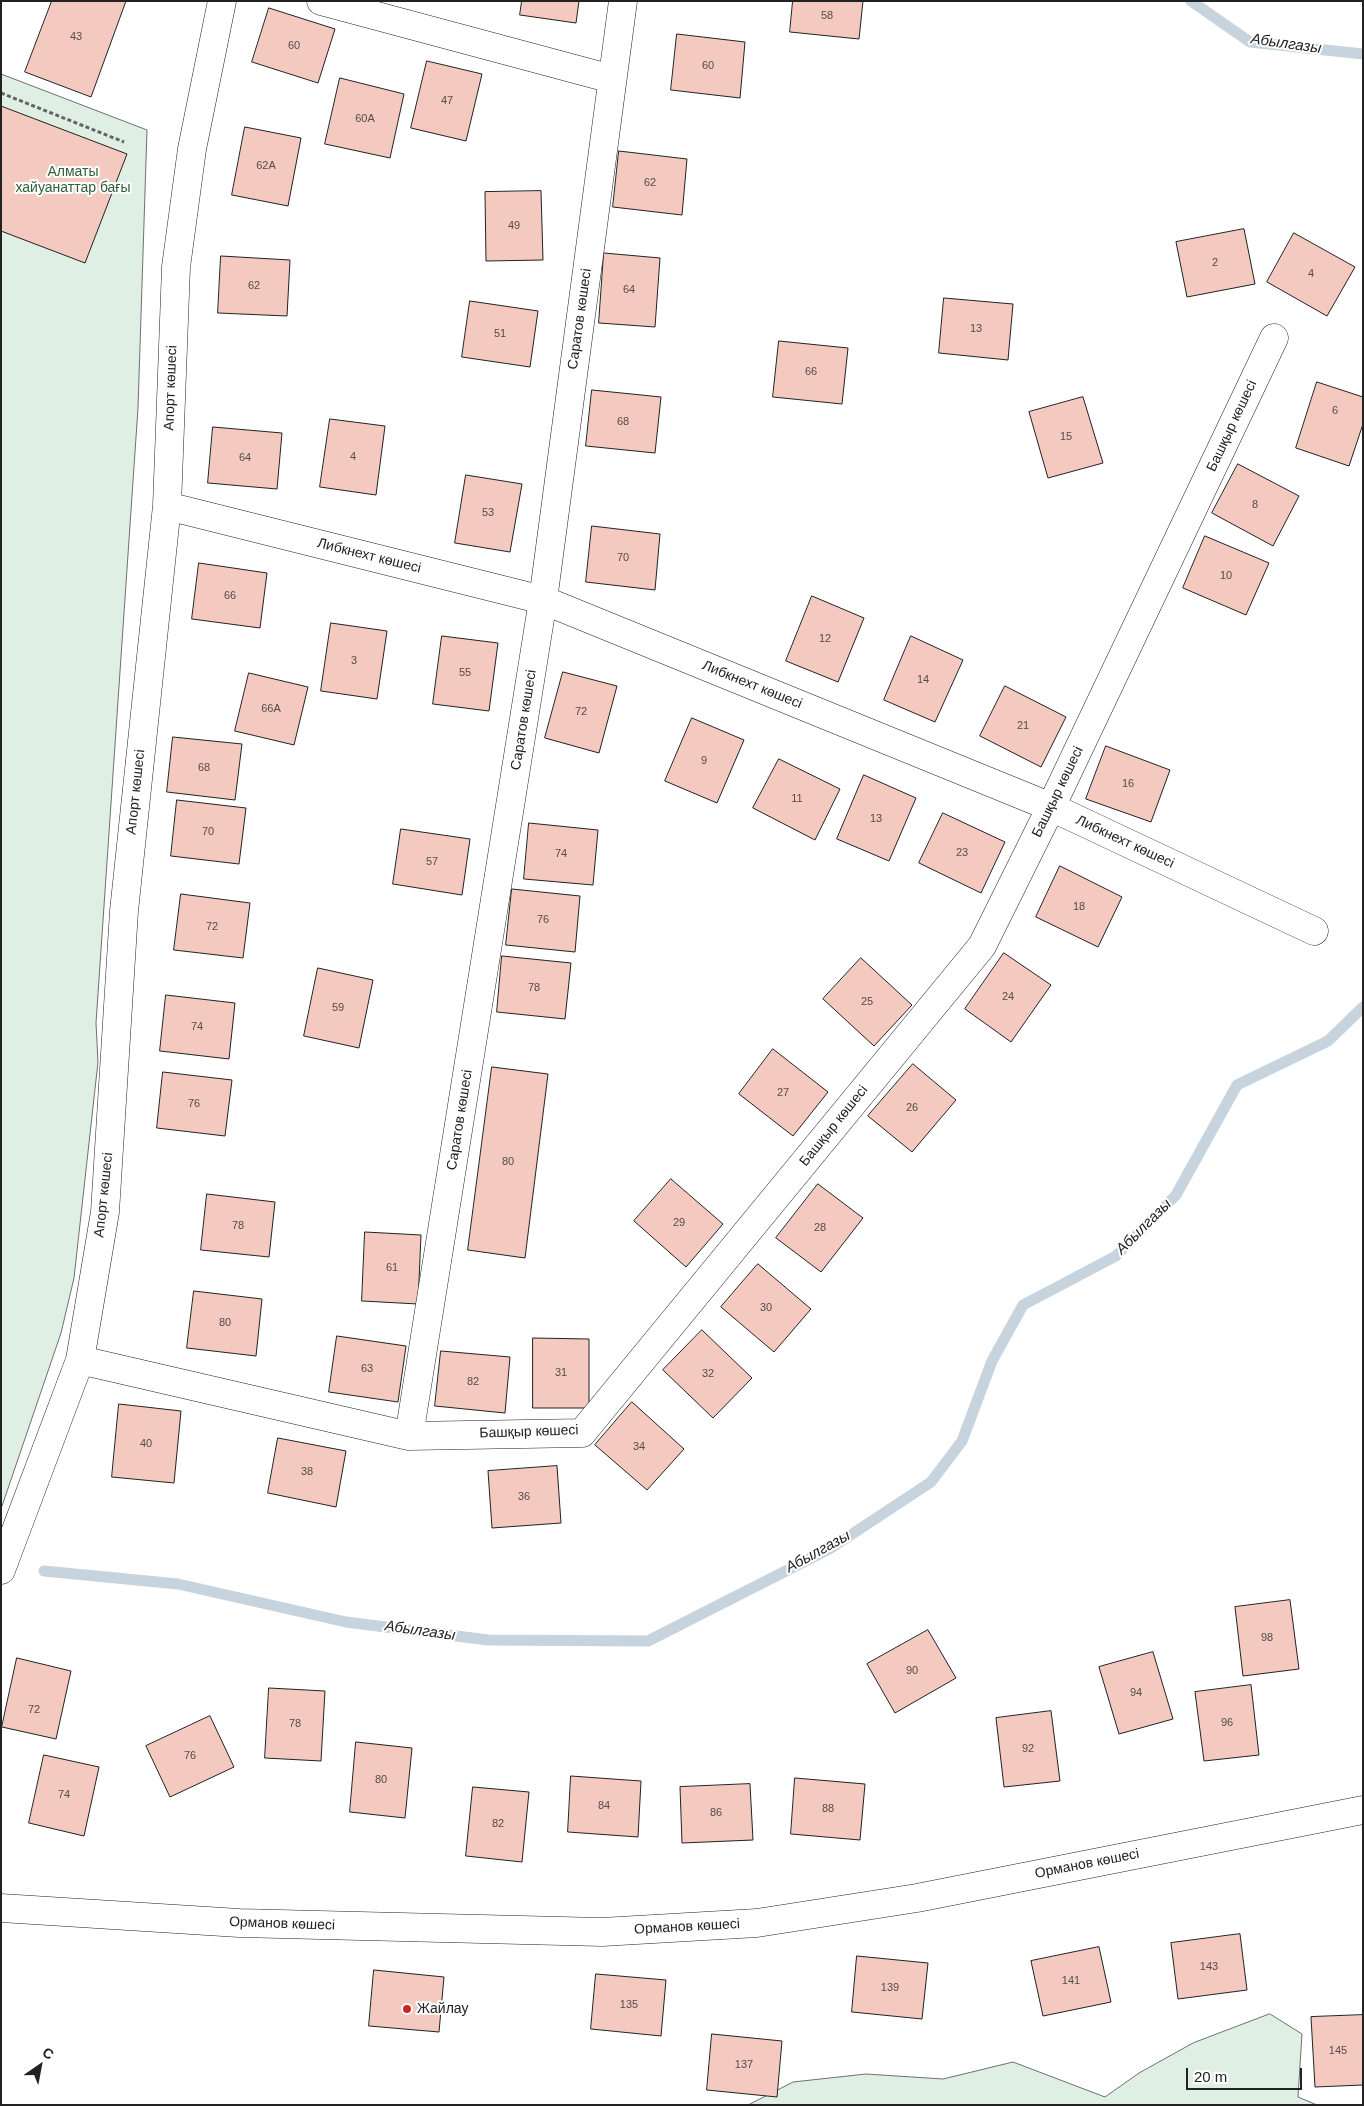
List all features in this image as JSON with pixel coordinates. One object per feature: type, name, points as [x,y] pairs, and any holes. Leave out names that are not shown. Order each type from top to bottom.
[{"type":"street","name":"Апорт көшесі","points":[[1,1570],[80,1360],[105,1212],[124,911],[167,506],[176,268],[192,149],[222,1]]},
{"type":"street","points":[[321,1],[612,79]]},
{"type":"street","name":"Саратов көшесі","points":[[409,1436],[543,600],[623,1]]},
{"type":"street","name":"Башқыр көшесі","points":[[80,1360],[409,1436],[582,1433],[982,946],[1052,807],[1274,338]]},
{"type":"street","name":"Либкнехт көшесі","points":[[167,506],[543,600],[1052,807],[1314,931]]},
{"type":"street","name":"Орманов көшесі","points":[[1,1908],[239,1924],[602,1932],[757,1922],[917,1898],[1363,1810]]},
{"type":"path","points":[[1,93],[124,142]]},
{"type":"green space","name":"Алматы хайуанаттар бағы","points":[[1,74],[147,130],[138,408],[96,1023],[98,1062],[74,1278],[61,1333],[1,1509]]},
{"type":"green space","points":[[1270,2014],[1302,2034],[1298,2097],[1317,2105],[748,2105],[793,2082],[866,2074],[943,2079],[1013,2062],[1105,2097],[1139,2073],[1193,2043]]},
{"type":"building","points":[[52,1],[126,1],[91,97],[25,72]]},
{"type":"building","points":[[522,1],[579,1],[576,23],[520,15]]},
{"type":"building","points":[[793,1],[863,1],[859,39],[790,32]]},
{"type":"building","points":[[269,8],[335,29],[318,83],[252,62]]},
{"type":"building","points":[[677,34],[745,42],[740,98],[671,90]]},
{"type":"building","points":[[427,61],[482,74],[466,141],[411,128]]},
{"type":"building","points":[[340,78],[404,94],[390,158],[325,144]]},
{"type":"building","points":[[1,106],[127,154],[85,263],[1,231]]},
{"type":"building","points":[[245,127],[301,138],[288,206],[232,195]]},
{"type":"building","points":[[619,151],[687,159],[682,215],[613,207]]},
{"type":"building","points":[[541,191],[543,260],[486,261],[485,192]]},
{"type":"building","points":[[1244,229],[1255,284],[1187,297],[1176,242]]},
{"type":"building","points":[[1294,233],[1355,267],[1327,316],[1267,282]]},
{"type":"building","points":[[604,253],[660,258],[655,327],[599,323]]},
{"type":"building","points":[[221,256],[290,260],[287,316],[218,313]]},
{"type":"building","points":[[944,298],[1013,304],[1008,360],[939,353]]},
{"type":"building","points":[[470,301],[538,311],[530,367],[462,357]]},
{"type":"building","points":[[779,341],[848,348],[842,404],[773,397]]},
{"type":"building","points":[[1317,382],[1363,397],[1363,424],[1349,466],[1296,448]]},
{"type":"building","points":[[592,390],[661,397],[655,453],[586,446]]},
{"type":"building","points":[[1083,397],[1103,463],[1048,478],[1029,412]]},
{"type":"building","points":[[330,419],[385,426],[376,495],[320,487]]},
{"type":"building","points":[[213,427],[282,433],[277,489],[208,483]]},
{"type":"building","points":[[1238,464],[1299,496],[1273,546],[1212,513]]},
{"type":"building","points":[[466,475],[522,484],[510,552],[455,543]]},
{"type":"building","points":[[592,526],[660,534],[655,590],[586,582]]},
{"type":"building","points":[[1205,536],[1269,563],[1246,615],[1183,588]]},
{"type":"building","points":[[199,563],[267,573],[260,628],[192,619]]},
{"type":"building","points":[[812,596],[864,618],[838,682],[786,661]]},
{"type":"building","points":[[331,623],[387,631],[377,699],[321,691]]},
{"type":"building","points":[[442,636],[498,643],[489,711],[433,704]]},
{"type":"building","points":[[911,636],[963,660],[935,722],[884,700]]},
{"type":"building","points":[[563,672],[617,686],[599,753],[545,738]]},
{"type":"building","points":[[249,673],[308,687],[294,745],[235,731]]},
{"type":"building","points":[[1005,686],[1066,717],[1041,767],[980,736]]},
{"type":"building","points":[[692,718],[744,740],[717,803],[665,781]]},
{"type":"building","points":[[173,737],[242,744],[235,800],[167,792]]},
{"type":"building","points":[[1106,746],[1170,770],[1151,822],[1086,799]]},
{"type":"building","points":[[779,759],[840,789],[815,840],[753,808]]},
{"type":"building","points":[[864,775],[916,798],[889,861],[837,839]]},
{"type":"building","points":[[177,800],[246,808],[239,864],[171,856]]},
{"type":"building","points":[[943,813],[1005,842],[981,893],[919,863]]},
{"type":"building","points":[[529,823],[598,830],[593,885],[524,879]]},
{"type":"building","points":[[401,829],[470,839],[462,895],[393,884]]},
{"type":"building","points":[[1060,866],[1122,897],[1098,947],[1036,917]]},
{"type":"building","points":[[512,889],[580,896],[575,952],[506,945]]},
{"type":"building","points":[[181,894],[250,903],[243,958],[174,950]]},
{"type":"building","points":[[1004,953],[1051,985],[1011,1042],[965,1009]]},
{"type":"building","points":[[502,956],[571,963],[565,1019],[497,1012]]},
{"type":"building","points":[[861,958],[912,1005],[874,1046],[823,999]]},
{"type":"building","points":[[318,968],[373,980],[359,1048],[304,1036]]},
{"type":"building","points":[[166,995],[235,1003],[229,1059],[160,1051]]},
{"type":"building","points":[[773,1049],[828,1092],[793,1136],[739,1094]]},
{"type":"building","points":[[913,1064],[956,1100],[912,1152],[868,1116]]},
{"type":"building","points":[[492,1067],[548,1074],[525,1258],[468,1250]]},
{"type":"building","points":[[163,1072],[232,1080],[225,1136],[157,1128]]},
{"type":"building","points":[[671,1179],[723,1224],[686,1267],[634,1221]]},
{"type":"building","points":[[818,1184],[863,1218],[821,1272],[776,1238]]},
{"type":"building","points":[[207,1194],[275,1202],[269,1257],[201,1250]]},
{"type":"building","points":[[365,1232],[421,1235],[418,1304],[362,1301]]},
{"type":"building","points":[[758,1264],[811,1309],[774,1352],[721,1307]]},
{"type":"building","points":[[194,1291],[262,1299],[256,1356],[187,1348]]},
{"type":"building","points":[[702,1330],[752,1378],[713,1418],[663,1370]]},
{"type":"building","points":[[337,1336],[406,1346],[398,1402],[329,1392]]},
{"type":"building","points":[[533,1338],[589,1339],[589,1408],[533,1408]]},
{"type":"building","points":[[441,1351],[510,1357],[505,1413],[435,1406]]},
{"type":"building","points":[[632,1402],[684,1449],[647,1490],[595,1445]]},
{"type":"building","points":[[119,1404],[181,1411],[174,1483],[112,1477]]},
{"type":"building","points":[[278,1438],[346,1451],[336,1507],[268,1493]]},
{"type":"building","points":[[557,1466],[561,1523],[492,1528],[488,1471]]},
{"type":"building","points":[[1290,1600],[1299,1669],[1243,1676],[1235,1607]]},
{"type":"building","points":[[928,1630],[956,1678],[895,1713],[867,1664]]},
{"type":"building","points":[[1153,1652],[1173,1719],[1119,1734],[1099,1667]]},
{"type":"building","points":[[17,1658],[71,1671],[56,1739],[2,1727]]},
{"type":"building","points":[[1251,1685],[1259,1755],[1204,1761],[1195,1692]]},
{"type":"building","points":[[269,1688],[325,1691],[321,1761],[265,1758]]},
{"type":"building","points":[[1051,1711],[1060,1781],[1004,1787],[996,1718]]},
{"type":"building","points":[[210,1716],[234,1767],[170,1797],[146,1746]]},
{"type":"building","points":[[356,1742],[412,1748],[405,1818],[350,1812]]},
{"type":"building","points":[[44,1755],[99,1767],[84,1836],[29,1823]]},
{"type":"building","points":[[571,1776],[641,1781],[638,1837],[568,1832]]},
{"type":"building","points":[[795,1778],[865,1784],[860,1840],[791,1834]]},
{"type":"building","points":[[750,1784],[753,1840],[682,1843],[680,1787]]},
{"type":"building","points":[[473,1787],[529,1792],[522,1862],[466,1856]]},
{"type":"building","points":[[1240,1934],[1247,1990],[1178,1999],[1171,1943]]},
{"type":"building","points":[[1099,1947],[1111,2002],[1043,2016],[1031,1961]]},
{"type":"building","points":[[857,1956],[928,1963],[922,2019],[852,2012]]},
{"type":"building","points":[[374,1970],[444,1977],[439,2032],[369,2026]]},
{"type":"building","points":[[596,1974],[666,1980],[661,2036],[591,2029]]},
{"type":"building","points":[[1363,2015],[1363,2085],[1315,2087],[1311,2017]]},
{"type":"building","points":[[712,2034],[782,2041],[777,2097],[707,2090]]},
{"type":"waterway","name":"Абылгазы","points":[[1191,1],[1250,42],[1363,54]]},
{"type":"waterway","name":"Абылгазы","points":[[44,1571],[178,1584],[346,1622],[488,1640],[648,1641],[831,1548],[931,1482],[962,1441],[992,1361],[1023,1305],[1116,1256],[1176,1195],[1237,1085],[1328,1041],[1363,1007]]},
{"type":"place","name":"Жайлау","points":[[407,2009]]}]
